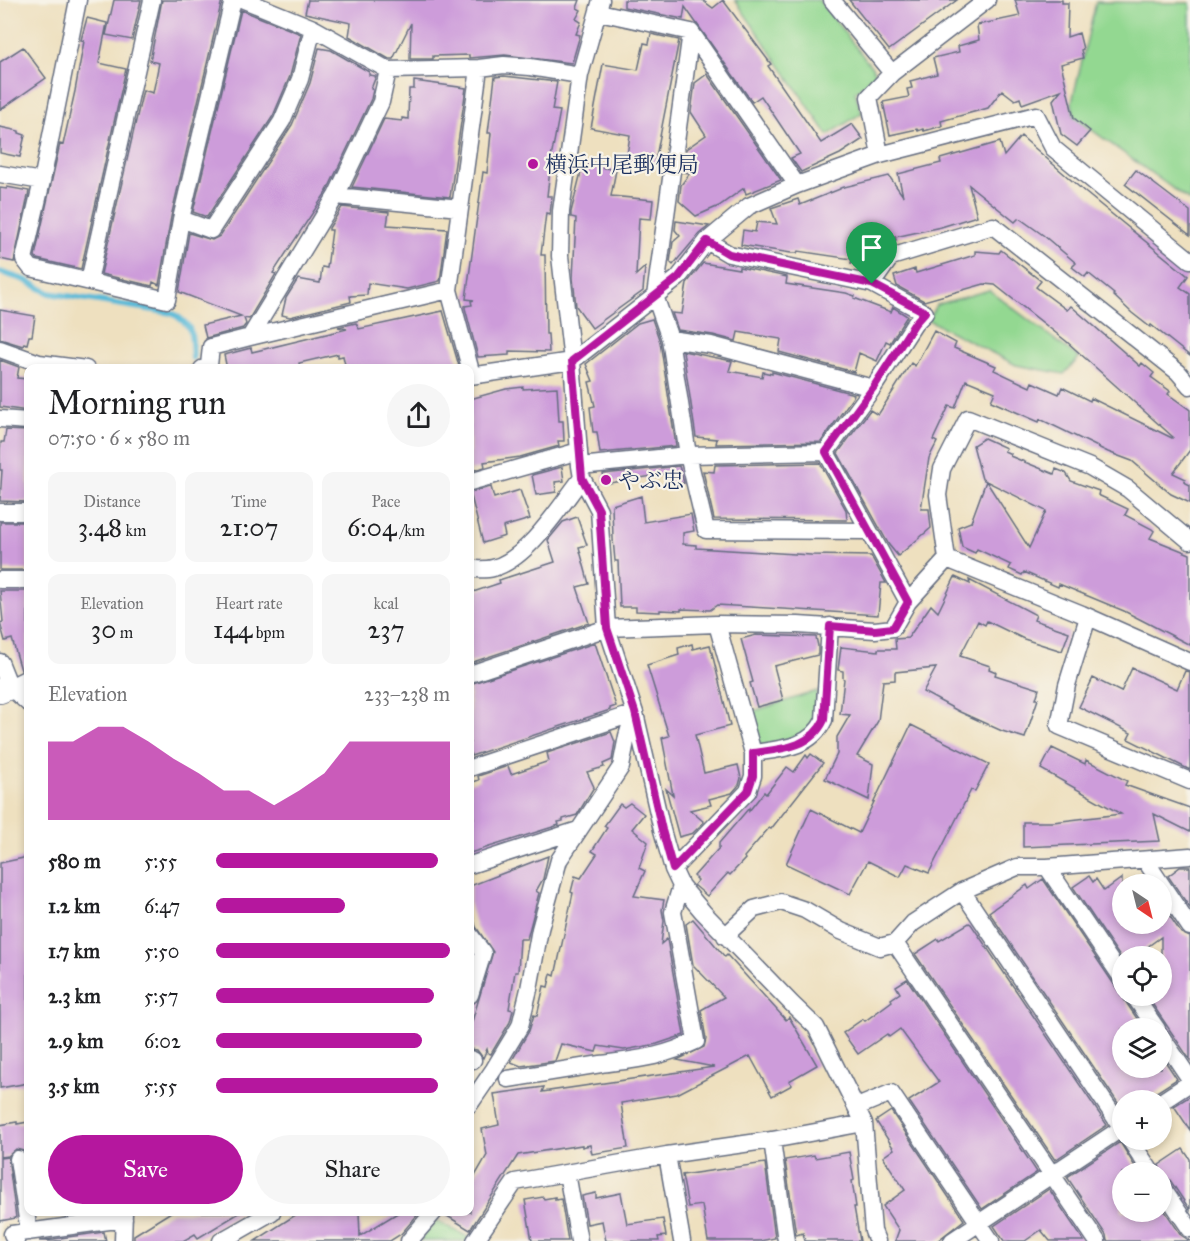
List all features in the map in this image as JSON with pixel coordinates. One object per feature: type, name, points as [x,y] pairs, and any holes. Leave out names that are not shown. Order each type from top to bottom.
[{"type":"street","points":[[78,0],[24,259],[31,268],[166,300],[181,219],[233,0]]},
{"type":"street","points":[[89,281],[152,0]]},
{"type":"street","points":[[244,0],[313,28],[388,70],[479,68],[504,65],[580,75]]},
{"type":"street","points":[[834,0],[892,73]]},
{"type":"street","points":[[880,155],[869,97],[892,73],[987,0]]},
{"type":"street","points":[[797,185],[691,32],[600,6],[580,75],[561,211],[560,256],[572,361],[580,465],[599,510],[607,628],[635,712],[673,869],[681,886],[724,936],[816,1027],[861,1115],[873,1231],[877,1241]]},
{"type":"street","points":[[181,219],[211,230],[282,121],[300,79],[313,28]]},
{"type":"street","points":[[691,32],[655,296],[670,339],[688,455],[706,530],[868,531]]},
{"type":"street","points":[[468,364],[448,290],[479,68]]},
{"type":"street","points":[[250,337],[336,196],[381,102],[388,70]]},
{"type":"street","points":[[474,376],[572,361],[678,278],[707,241],[749,206],[797,185],[880,155],[1036,115],[1053,148],[1190,260]]},
{"type":"street","points":[[0,174],[42,181]]},
{"type":"street","points":[[336,196],[460,208]]},
{"type":"street","points":[[872,284],[891,256],[993,226],[1178,372],[1190,386]]},
{"type":"street","points":[[707,241],[729,254],[872,284],[925,312],[915,323],[873,388],[826,452]]},
{"type":"street","points":[[210,364],[211,346],[448,290]]},
{"type":"street","points":[[670,339],[711,345],[873,388]]},
{"type":"street","points":[[0,349],[47,364]]},
{"type":"street","points":[[947,559],[938,495],[942,469],[969,418],[1090,467],[1128,489],[1190,541]]},
{"type":"street","points":[[0,419],[24,421]]},
{"type":"street","points":[[474,481],[580,465],[688,455],[826,452]]},
{"type":"street","points":[[826,452],[908,602]]},
{"type":"street","points":[[474,569],[493,568],[509,561],[545,528],[580,465]]},
{"type":"street","points":[[0,512],[24,512]]},
{"type":"street","points":[[474,673],[607,628],[717,624],[830,626],[875,630],[893,628],[908,602],[947,559]]},
{"type":"street","points":[[947,559],[1190,662]]},
{"type":"street","points":[[0,580],[24,580]]},
{"type":"street","points":[[1088,617],[1067,685],[1059,726],[1190,782]]},
{"type":"street","points":[[673,869],[748,791],[753,776],[753,753],[717,624]]},
{"type":"street","points":[[753,753],[792,748],[809,740],[819,730],[824,720],[830,626]]},
{"type":"street","points":[[0,663],[14,689]]},
{"type":"street","points":[[474,767],[635,712]]},
{"type":"street","points":[[474,1096],[487,1071],[520,1026],[540,928],[559,860],[621,767],[627,736],[635,712]]},
{"type":"street","points":[[474,864],[578,830]]},
{"type":"street","points":[[724,936],[754,909],[781,902],[805,910],[841,931],[880,947],[895,943],[913,923],[962,891],[1017,867],[1047,867],[1190,856]]},
{"type":"street","points":[[1144,860],[1190,927]]},
{"type":"street","points":[[1047,867],[1112,963]]},
{"type":"street","points":[[487,1071],[640,1060],[671,1053],[696,1041],[673,912],[681,886]]},
{"type":"street","points":[[962,891],[1112,1113]]},
{"type":"street","points":[[474,941],[483,953],[474,982]]},
{"type":"street","points":[[895,943],[1097,1241]]},
{"type":"street","points":[[1172,1053],[1190,1081],[1172,1094]]},
{"type":"street","points":[[476,1241],[515,1182],[667,1155],[772,1140],[861,1115],[891,1093],[991,1241]]},
{"type":"street","points":[[952,1241],[1112,1135]]},
{"type":"street","points":[[772,1140],[786,1241]]},
{"type":"street","points":[[667,1155],[682,1241]]},
{"type":"street","points":[[18,1159],[22,1236],[124,1216],[123,1241]]},
{"type":"street","points":[[567,1173],[579,1241]]},
{"type":"street","points":[[1172,1202],[1190,1229]]},
{"type":"street","points":[[221,1241],[265,1216]]},
{"type":"street","points":[[410,1241],[431,1216]]},
{"type":"green space","points":[[735,0],[819,0],[878,75],[855,92],[862,113],[828,135]]},
{"type":"green space","points":[[1096,2],[1190,3],[1190,201],[1074,117],[1072,102]]},
{"type":"green space","points":[[989,290],[1079,358],[1064,374],[1016,365],[928,320],[936,305]]},
{"type":"green space","points":[[817,691],[815,725],[806,734],[760,747],[751,712]]},
{"type":"green space","points":[[437,1221],[468,1237],[468,1241],[420,1241]]},
{"type":"building","points":[[114,0],[141,0],[132,40],[106,35]]},
{"type":"building","points":[[162,0],[222,0],[171,217],[159,285],[153,282],[152,286],[101,274],[143,90],[153,93],[159,63],[150,61]]},
{"type":"building","points":[[308,0],[580,0],[577,8],[581,10],[576,19],[581,22],[576,34],[580,35],[572,63],[505,55],[469,58],[469,55],[433,56],[433,59],[410,59],[411,23],[393,59],[389,59],[349,36],[351,23],[305,13]]},
{"type":"building","points":[[624,0],[702,0],[713,8],[723,0],[771,64],[768,66],[821,143],[852,124],[863,139],[840,154],[801,172],[791,158],[800,154],[761,96],[752,102],[685,7],[683,19],[624,7]]},
{"type":"building","points":[[849,0],[957,0],[889,50]]},
{"type":"building","points":[[1015,0],[1062,0],[1062,3],[1068,3],[1067,37],[1079,33],[1083,58],[1061,64],[1074,118],[1090,131],[1077,146],[1061,134],[1053,100],[1061,90],[1022,104],[1020,98],[1015,100],[1002,90],[988,108],[941,121],[942,126],[924,131],[917,129],[890,135],[883,102],[909,97],[907,89],[912,88],[910,81],[937,74],[933,58],[959,52],[958,46],[979,40],[977,25],[1020,16]]},
{"type":"building","points":[[241,10],[301,34],[290,76],[273,116],[207,217],[193,212]]},
{"type":"building","points":[[87,18],[107,23],[99,63],[126,69],[81,269],[37,259],[35,256],[59,148],[60,144],[63,145],[75,91],[84,41],[81,40]]},
{"type":"building","points":[[651,34],[679,40],[654,167],[626,162],[630,135],[591,128],[603,64],[638,70],[644,43],[649,44]]},
{"type":"building","points":[[23,47],[46,78],[0,110],[0,62]]},
{"type":"building","points":[[319,48],[331,50],[369,72],[369,75],[376,76],[371,89],[373,90],[371,99],[327,191],[273,273],[276,274],[249,319],[244,318],[246,324],[243,328],[206,338],[203,325],[241,316],[179,292],[189,233],[212,240],[220,236],[292,125],[310,83]]},
{"type":"building","points":[[707,74],[781,180],[746,194],[744,188],[719,206],[696,216],[679,201],[681,185],[690,173],[682,172],[690,166],[685,157],[686,149],[706,135],[691,112],[695,83]]},
{"type":"building","points":[[495,77],[557,82],[552,110],[560,111],[547,196],[552,196],[550,214],[546,213],[541,255],[545,255],[546,334],[548,334],[549,352],[509,351],[509,355],[478,357],[465,306],[472,305],[471,301],[474,300],[466,299],[483,172],[487,173],[491,133],[488,133]]},
{"type":"building","points":[[414,81],[466,88],[450,197],[352,187],[384,119],[402,121],[402,118],[408,119],[409,89],[414,89]]},
{"type":"building","points":[[0,127],[19,131],[25,135],[20,157],[0,153]]},
{"type":"building","points":[[1021,136],[1086,193],[1188,276],[1180,287],[1190,294],[1190,356],[1132,313],[1114,294],[1088,273],[1085,277],[1072,267],[1076,263],[1043,235],[1019,218],[1015,222],[969,185],[977,216],[895,237],[896,240],[872,247],[869,265],[851,263],[852,259],[741,245],[743,230],[755,232],[757,222],[777,224],[771,208],[798,199],[800,205],[840,188],[889,176],[903,196],[898,174],[941,163],[940,159],[1000,142],[1004,156]]},
{"type":"building","points":[[583,164],[616,170],[611,196],[653,200],[651,219],[639,218],[636,275],[645,267],[643,291],[592,328],[576,306],[573,278],[576,218],[571,217],[571,212]]},
{"type":"building","points":[[1136,170],[1190,211],[1190,235],[1125,184]]},
{"type":"building","points":[[7,187],[29,191],[14,262],[0,259],[0,188],[7,189]]},
{"type":"building","points":[[342,207],[389,212],[387,225],[447,229],[440,281],[407,289],[368,283],[367,295],[350,296],[351,302],[290,317],[282,315],[286,298],[298,279],[320,283],[322,267],[327,268],[332,230],[329,228]]},
{"type":"building","points":[[676,221],[709,226],[699,234],[673,265],[670,262],[673,242],[680,236],[675,230]]},
{"type":"building","points":[[1001,250],[1041,281],[1036,287],[1067,310],[1071,306],[1140,366],[1142,363],[1154,373],[1151,377],[1170,391],[1168,394],[1190,410],[1190,450],[1173,473],[1186,479],[1184,482],[1190,485],[1190,503],[1171,494],[1132,461],[1040,419],[1039,422],[991,401],[995,392],[966,380],[955,408],[949,406],[933,440],[937,442],[929,458],[921,509],[929,509],[931,528],[898,556],[889,545],[838,453],[870,410],[878,415],[911,363],[915,366],[934,331],[956,343],[954,348],[996,366],[994,370],[1030,387],[1032,382],[1059,394],[1062,387],[1090,401],[1091,398],[1173,437],[1066,341],[995,285],[984,284],[924,301],[897,286],[894,276],[915,269],[916,273],[975,255],[975,251],[999,253]]},
{"type":"building","points":[[703,263],[739,269],[739,267],[787,277],[786,284],[846,293],[891,312],[893,307],[907,316],[890,343],[886,341],[877,361],[859,353],[854,372],[779,352],[781,339],[738,332],[736,341],[678,330],[672,313],[682,314],[687,283]]},
{"type":"building","points":[[0,310],[35,316],[32,336],[29,336],[27,344],[24,343],[23,346],[0,339]]},
{"type":"building","points":[[443,311],[458,364],[345,364],[343,356],[338,357],[338,354],[299,364],[226,364],[224,355],[251,348],[252,352],[347,329],[338,327],[356,323],[359,329]]},
{"type":"building","points":[[652,319],[660,342],[676,446],[600,453],[597,432],[593,432],[590,407],[595,406],[589,382],[593,381],[586,364],[638,323]]},
{"type":"building","points":[[683,351],[732,361],[729,371],[762,377],[763,372],[772,374],[772,372],[854,394],[821,442],[716,444],[717,439],[696,437]]},
{"type":"building","points":[[0,360],[19,367],[17,378],[24,379],[24,410],[0,407]]},
{"type":"building","points":[[557,387],[559,421],[563,421],[564,441],[558,441],[559,446],[520,457],[484,462],[485,467],[474,470],[474,398],[506,389]]},
{"type":"building","points":[[6,430],[24,431],[24,502],[0,501],[2,470],[0,470],[0,450],[1,442],[4,442]]},
{"type":"building","points":[[984,438],[1006,448],[1004,451],[1011,454],[1010,456],[1054,474],[1056,469],[1066,473],[1071,481],[1099,491],[1098,495],[1128,509],[1125,515],[1152,529],[1154,531],[1150,538],[1190,554],[1190,645],[1124,611],[1059,584],[1058,587],[1024,572],[1022,575],[1009,569],[1011,565],[977,549],[975,553],[962,547],[958,527],[971,522],[986,481],[982,479],[973,445]],"holes":[[[986,481],[1046,511],[1029,548]]]},
{"type":"building","points":[[820,463],[846,510],[847,520],[714,519],[703,471],[714,472],[715,465]]},
{"type":"building","points":[[679,466],[684,483],[666,484],[664,474],[604,484],[603,474]]},
{"type":"building","points":[[562,467],[564,481],[555,482],[556,492],[536,495],[532,475]]},
{"type":"building","points":[[491,487],[494,498],[520,490],[530,519],[503,527],[505,536],[483,543],[474,508],[474,491]]},
{"type":"building","points":[[641,496],[644,522],[691,514],[694,531],[683,533],[683,544],[696,545],[696,548],[871,556],[886,583],[881,583],[878,615],[717,605],[710,610],[681,609],[681,611],[660,610],[660,612],[636,611],[636,607],[620,607],[612,505]]},
{"type":"building","points":[[577,517],[587,545],[579,547],[589,584],[577,587],[589,623],[474,662],[474,592],[500,583],[499,580],[555,562],[548,540],[563,522]]},
{"type":"building","points":[[0,522],[24,522],[24,570],[0,570]]},
{"type":"building","points":[[955,577],[970,584],[969,580],[1036,615],[1034,620],[1069,632],[1062,651],[1024,639],[987,621],[985,625],[978,621],[960,656],[990,666],[989,669],[996,672],[995,675],[1039,689],[1025,738],[1002,731],[923,692],[936,668],[895,672],[895,680],[883,681],[878,721],[857,756],[873,764],[869,800],[825,779],[837,754],[837,737],[850,715],[840,714],[844,679],[843,671],[838,670],[841,647],[878,651],[878,649],[896,649],[895,639],[908,638],[931,605],[938,612]]},
{"type":"building","points":[[0,591],[24,591],[24,669],[21,670],[12,639],[5,641],[0,623],[3,622]]},
{"type":"building","points":[[756,635],[816,637],[818,646],[818,655],[774,666],[783,700],[757,707],[750,683],[753,682],[741,639]]},
{"type":"building","points":[[595,643],[616,706],[610,710],[474,755],[474,683]]},
{"type":"building","points":[[692,644],[693,649],[710,645],[730,726],[695,735],[704,773],[738,765],[741,778],[739,785],[732,793],[709,799],[711,805],[690,810],[704,822],[693,833],[679,837],[666,789],[673,795],[662,738],[669,736],[647,665],[679,655],[678,648]]},
{"type":"building","points":[[1132,668],[1177,689],[1185,671],[1190,672],[1190,770],[1128,739],[1131,733],[1079,707],[1093,678],[1121,692]]},
{"type":"building","points":[[911,725],[989,764],[975,791],[971,790],[929,873],[907,864],[900,877],[868,861],[850,894],[786,864],[811,809],[859,833]]},
{"type":"building","points":[[611,732],[615,742],[612,760],[603,764],[604,767],[587,772],[594,787],[577,815],[563,819],[558,822],[559,825],[474,852],[474,782],[479,780],[478,776],[508,766],[511,774],[549,761],[547,753]]},
{"type":"building","points":[[1052,748],[1085,764],[1086,760],[1127,781],[1125,785],[1190,808],[1190,832],[1154,814],[1160,841],[1023,847],[1023,822],[1053,822],[1121,814],[1041,769]]},
{"type":"building","points":[[811,754],[823,763],[771,829],[769,828],[744,857],[745,859],[730,875],[728,873],[707,896],[694,885],[698,880],[694,876],[719,848],[719,843],[764,792],[766,794],[787,767],[794,772],[806,755],[808,758]]},
{"type":"building","points":[[630,803],[644,814],[632,829],[648,842],[639,868],[645,871],[634,896],[664,900],[661,944],[667,939],[684,1035],[657,1044],[624,1050],[598,1046],[596,1052],[561,1044],[555,1061],[521,1066],[511,1062],[529,1031],[534,1015],[537,1016],[544,986],[548,987],[551,974],[555,976],[575,876],[581,878],[597,854],[592,851],[607,828],[604,826],[620,804],[624,807]]},
{"type":"building","points":[[548,856],[543,879],[536,891],[539,893],[527,939],[520,939],[518,972],[515,972],[509,1009],[513,1010],[510,1022],[491,1054],[487,1049],[483,1058],[474,1050],[474,1015],[493,952],[476,927],[474,920],[474,884]]},
{"type":"building","points":[[24,858],[24,1084],[0,1088],[0,863]]},
{"type":"building","points":[[1180,867],[1190,867],[1190,908],[1172,882],[1171,874]]},
{"type":"building","points":[[1089,876],[1093,882],[1096,879],[1104,891],[1112,885],[1112,934],[1172,934],[1172,920],[1181,933],[1190,937],[1190,1060],[1172,1033],[1172,1018],[1162,1018],[1154,1006],[1172,1006],[1172,946],[1161,946],[1161,937],[1148,946],[1113,946],[1073,887]]},
{"type":"building","points":[[1043,879],[1112,981],[1112,1006],[1129,1006],[1137,1018],[1112,1018],[1112,1078],[1172,1078],[1172,1072],[1177,1079],[1160,1090],[1112,1090],[1112,1094],[989,912],[1027,885],[1029,889]]},
{"type":"building","points":[[693,919],[725,957],[727,955],[786,1020],[789,1017],[817,1065],[789,1081],[792,1085],[772,1096],[750,1056],[677,1094],[621,1103],[628,1148],[592,1154],[590,1145],[582,1147],[582,1145],[518,1155],[470,1230],[447,1216],[474,1216],[474,1178],[487,1155],[482,1129],[499,1125],[494,1094],[544,1087],[542,1092],[714,1067],[677,1060],[704,1047],[706,1039],[701,1010],[724,997],[693,965],[686,924]]},
{"type":"building","points":[[969,923],[1107,1125],[1055,1160],[915,954]]},
{"type":"building","points":[[907,979],[1037,1172],[982,1209],[909,1101],[939,1082],[900,1029],[889,1037],[887,1034],[858,1054],[843,1033],[863,1019],[865,1021],[892,1001],[891,999],[900,993],[896,986]]},
{"type":"building","points":[[1190,1096],[1190,1130],[1174,1106]]},
{"type":"building","points":[[891,1111],[964,1220],[937,1241],[895,1241],[899,1230],[883,1206],[905,1190],[883,1157],[894,1149],[876,1121]]},
{"type":"building","points":[[24,1123],[24,1151],[16,1149],[8,1156],[0,1157],[0,1125]]},
{"type":"building","points":[[1112,1147],[1112,1150],[1125,1150],[1132,1162],[1112,1162],[1112,1222],[1172,1222],[1181,1235],[1190,1241],[1107,1241],[1106,1235],[1067,1177]]},
{"type":"building","points":[[1183,1149],[1190,1159],[1190,1210],[1172,1183],[1172,1162],[1164,1162]]},
{"type":"building","points":[[849,1152],[860,1241],[805,1241],[803,1233],[796,1235],[785,1160]]},
{"type":"building","points":[[8,1157],[16,1218],[0,1221],[0,1158]]},
{"type":"building","points":[[765,1163],[775,1238],[760,1241],[708,1241],[702,1205],[688,1207],[682,1175]]},
{"type":"building","points":[[1049,1189],[1084,1241],[1050,1241],[1041,1230],[1025,1241],[1004,1241],[994,1226]]},
{"type":"building","points":[[596,1193],[596,1198],[621,1193],[627,1224],[663,1219],[666,1236],[658,1237],[659,1241],[606,1241],[602,1221],[587,1224],[582,1196]]},
{"type":"building","points":[[543,1197],[544,1199],[555,1197],[555,1200],[561,1199],[568,1241],[532,1241],[525,1200]]},
{"type":"building","points":[[165,1216],[234,1216],[198,1238],[195,1234],[183,1241],[134,1241],[134,1235]]},
{"type":"building","points":[[294,1216],[359,1216],[360,1236],[392,1216],[417,1216],[401,1234],[390,1241],[255,1241]]},
{"type":"building","points":[[104,1232],[106,1241],[39,1241]]},
{"type":"waterway","points":[[0,272],[25,280],[49,293],[172,313],[185,322],[190,331],[193,358]]},
{"type":"place","name":"横浜中尾郵便局","points":[[533,164]]},
{"type":"place","name":"やぶ忠","points":[[606,480]]},
{"type":"route","points":[[707,241],[729,254],[872,284],[925,312],[915,323],[873,388],[826,452],[908,602],[893,628],[875,630],[830,626],[824,720],[819,730],[809,740],[792,748],[753,753],[753,776],[748,791],[673,869],[635,712],[607,628],[599,510],[582,478],[572,361],[678,278],[707,241]]}]
